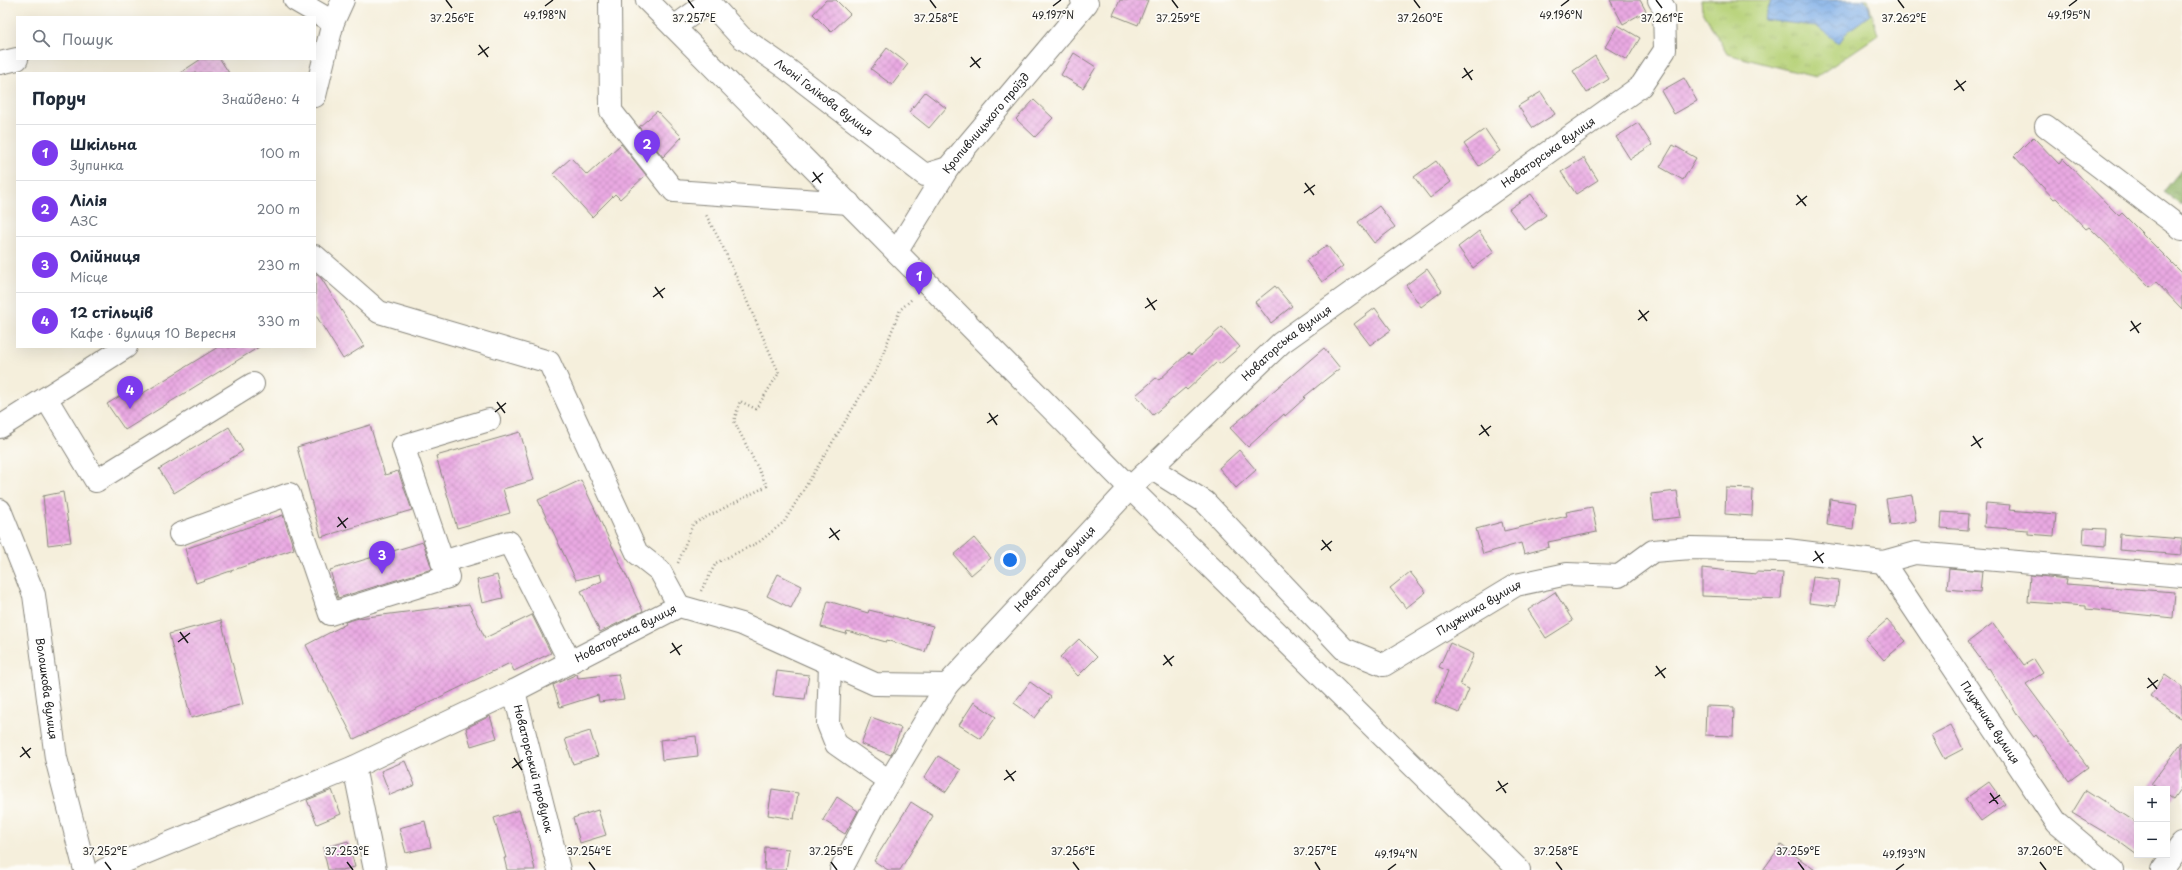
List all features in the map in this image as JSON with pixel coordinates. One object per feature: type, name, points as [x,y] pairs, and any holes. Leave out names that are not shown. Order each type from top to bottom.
[{"type":"main road","points":[[295,0],[315,16]]},
{"type":"main road","points":[[316,88],[324,23],[343,0]]},
{"type":"main road","points":[[610,0],[611,111],[674,191],[849,203]]},
{"type":"main road","points":[[646,0],[897,251],[1130,488],[1519,870]]},
{"type":"main road","name":"Новаторська вулиця","points":[[841,870],[889,781],[947,685],[1130,488],[1281,343],[1641,86],[1665,50],[1664,8],[1659,0]]},
{"type":"main road","name":"Льоні Голікова вулиця","points":[[674,27],[708,1],[741,37],[787,69],[925,175],[948,168]]},
{"type":"main road","name":"Кропивницького проїзд","points":[[897,251],[948,168],[1084,1]]},
{"type":"main road","points":[[316,17],[324,23]]},
{"type":"main road","points":[[0,63],[16,59]]},
{"type":"main road","points":[[2046,126],[2182,228]]},
{"type":"main road","points":[[316,257],[379,312],[549,362],[637,553],[660,571],[669,587],[685,608]]},
{"type":"main road","points":[[0,427],[124,348]]},
{"type":"main road","points":[[46,398],[96,480],[253,384]]},
{"type":"main road","points":[[180,534],[289,494],[330,614],[448,578],[403,446],[489,420]]},
{"type":"main road","name":"Плужника вулиця","points":[[1151,468],[1205,502],[1344,649],[1384,665],[1516,585],[1567,574],[1619,576],[1653,551],[1691,548],[1787,550],[1883,562],[1915,553],[2182,576]]},
{"type":"main road","name":"Волошкова вулиця","points":[[0,510],[34,595],[56,758],[85,870]]},
{"type":"main road","points":[[442,562],[509,542],[570,662]]},
{"type":"main road","name":"Плужника вулиця","points":[[1883,562],[2057,823],[2113,870]]},
{"type":"main road","name":"Новаторська вулиця","points":[[104,870],[354,767],[685,608],[742,624],[875,684],[947,685]]},
{"type":"main road","points":[[830,664],[828,724],[836,744],[889,781]]},
{"type":"main road","name":"Новаторський провулок","points":[[514,691],[559,870]]},
{"type":"main road","points":[[354,767],[375,870]]},
{"type":"main road","points":[[2162,870],[2182,843]]},
{"type":"path","points":[[669,587],[693,524],[767,486],[734,421],[740,401],[756,409],[779,373],[722,245],[694,192]]},
{"type":"path","points":[[685,608],[716,563],[759,542],[784,522],[877,369],[900,310],[912,300]]},
{"type":"green space","points":[[1701,0],[1868,0],[1878,35],[1816,77],[1727,54],[1702,10]]},
{"type":"green space","points":[[2182,169],[2182,206],[2163,192]]},
{"type":"water","points":[[1771,0],[1864,0],[1869,6],[1870,15],[1848,31],[1839,43],[1816,26],[1764,20]]},
{"type":"building","points":[[826,0],[836,0],[850,14],[831,32],[813,14]]},
{"type":"building","points":[[1120,0],[1148,0],[1138,25],[1113,15]]},
{"type":"building","points":[[1610,0],[1640,0],[1646,11],[1623,24]]},
{"type":"building","points":[[1618,25],[1640,38],[1627,60],[1605,47]]},
{"type":"building","points":[[887,48],[908,64],[892,85],[871,69]]},
{"type":"building","points":[[1074,53],[1096,67],[1083,88],[1061,75]]},
{"type":"building","points":[[1595,56],[1609,79],[1587,93],[1573,71]]},
{"type":"building","points":[[200,60],[221,60],[228,72],[182,72]]},
{"type":"building","points":[[1684,78],[1697,101],[1674,114],[1661,91]]},
{"type":"building","points":[[925,92],[946,108],[929,128],[909,112]]},
{"type":"building","points":[[1541,92],[1555,114],[1533,128],[1518,106]]},
{"type":"building","points":[[1034,100],[1053,118],[1035,137],[1016,119]]},
{"type":"building","points":[[657,111],[682,137],[663,157],[639,127]]},
{"type":"building","points":[[1638,123],[1652,145],[1630,159],[1616,137]]},
{"type":"building","points":[[1485,129],[1500,151],[1479,166],[1464,144]]},
{"type":"building","points":[[2033,137],[2059,164],[2063,159],[2119,216],[2122,213],[2182,273],[2182,309],[2156,282],[2150,287],[2089,227],[2086,229],[2056,198],[2054,199],[2014,156]]},
{"type":"building","points":[[621,144],[646,175],[620,199],[615,194],[592,217],[553,174],[571,158],[587,175]]},
{"type":"building","points":[[1673,145],[1696,158],[1683,180],[1660,167]]},
{"type":"building","points":[[1584,158],[1598,180],[1576,194],[1561,172]]},
{"type":"building","points":[[1436,161],[1451,182],[1430,198],[1414,177]]},
{"type":"building","points":[[1531,194],[1546,215],[1525,230],[1509,209]]},
{"type":"building","points":[[1379,206],[1395,227],[1374,243],[1358,222]]},
{"type":"building","points":[[1479,231],[1494,252],[1473,268],[1458,247]]},
{"type":"building","points":[[1327,245],[1343,266],[1322,282],[1306,261]]},
{"type":"building","points":[[1427,269],[1442,291],[1421,307],[1406,285]]},
{"type":"building","points":[[316,274],[321,278],[364,346],[343,359],[316,316]]},
{"type":"building","points":[[1275,286],[1292,306],[1271,323],[1255,302]]},
{"type":"building","points":[[1375,308],[1391,330],[1370,345],[1354,324]]},
{"type":"building","points":[[1222,327],[1240,347],[1220,364],[1217,362],[1187,390],[1185,388],[1153,415],[1136,395],[1156,378],[1159,380],[1188,353],[1191,355]]},
{"type":"building","points":[[216,348],[257,348],[125,430],[107,404],[135,387],[140,395]]},
{"type":"building","points":[[1324,348],[1340,368],[1304,397],[1305,398],[1285,416],[1284,414],[1248,447],[1230,428]]},
{"type":"building","points":[[370,425],[385,475],[398,471],[412,510],[321,537],[297,447]]},
{"type":"building","points":[[229,427],[243,451],[174,493],[159,469]]},
{"type":"building","points":[[520,432],[534,480],[503,489],[510,513],[457,528],[436,456]]},
{"type":"building","points":[[1239,450],[1256,470],[1236,488],[1219,468]]},
{"type":"building","points":[[581,480],[643,611],[600,632],[581,591],[602,581],[600,574],[576,580],[538,500]]},
{"type":"building","points":[[1726,488],[1753,489],[1752,516],[1725,514]]},
{"type":"building","points":[[1677,491],[1681,517],[1654,520],[1651,494]]},
{"type":"building","points":[[63,492],[71,542],[48,545],[43,496]]},
{"type":"building","points":[[1912,495],[1916,521],[1890,525],[1886,499]]},
{"type":"building","points":[[1830,499],[1856,503],[1853,529],[1827,525]]},
{"type":"building","points":[[1986,503],[2010,505],[2009,510],[2056,514],[2054,536],[2028,534],[2028,530],[1984,527]]},
{"type":"building","points":[[1592,507],[1597,532],[1548,542],[1549,547],[1524,554],[1521,543],[1483,554],[1476,529],[1502,522],[1504,531],[1567,516],[1566,512]]},
{"type":"building","points":[[1942,512],[1969,514],[1968,530],[1941,528]]},
{"type":"building","points":[[283,515],[294,549],[196,583],[185,549]]},
{"type":"building","points":[[2084,528],[2106,529],[2105,546],[2083,544]]},
{"type":"building","points":[[2120,534],[2182,539],[2182,555],[2119,550]]},
{"type":"building","points":[[974,538],[991,558],[971,575],[954,555]]},
{"type":"building","points":[[423,542],[432,569],[338,598],[330,570]]},
{"type":"building","points":[[1702,568],[1756,574],[1756,572],[1783,573],[1781,599],[1702,596]]},
{"type":"building","points":[[1949,568],[1982,571],[1980,592],[1947,589]]},
{"type":"building","points":[[1410,572],[1426,592],[1406,608],[1390,588]]},
{"type":"building","points":[[778,574],[802,586],[791,608],[767,596]]},
{"type":"building","points":[[497,575],[503,598],[482,603],[477,580]]},
{"type":"building","points":[[2030,575],[2067,579],[2066,584],[2175,592],[2173,618],[2086,609],[2086,606],[2028,602]]},
{"type":"building","points":[[1813,577],[1839,580],[1836,606],[1809,603]]},
{"type":"building","points":[[1555,592],[1573,621],[1546,638],[1528,610]]},
{"type":"building","points":[[828,601],[868,613],[869,610],[933,626],[925,652],[887,640],[886,642],[847,631],[846,634],[821,627]]},
{"type":"building","points":[[469,604],[485,638],[532,615],[551,653],[514,671],[510,663],[354,739],[306,645],[346,624],[345,622],[359,618]]},
{"type":"building","points":[[221,620],[243,704],[191,718],[169,634]]},
{"type":"building","points":[[1887,620],[1906,641],[1884,660],[1865,639]]},
{"type":"building","points":[[1993,623],[2024,665],[2034,659],[2043,673],[2026,684],[2088,767],[2069,781],[2036,735],[2034,737],[2019,717],[1989,668],[1988,669],[1968,642]]},
{"type":"building","points":[[1079,639],[1097,657],[1078,676],[1060,657]]},
{"type":"building","points":[[1450,643],[1474,654],[1460,685],[1469,689],[1459,713],[1435,703],[1448,671],[1439,667]]},
{"type":"building","points":[[777,671],[809,675],[805,699],[773,696]]},
{"type":"building","points":[[577,674],[578,678],[618,674],[624,699],[599,702],[598,695],[560,707],[553,685]]},
{"type":"building","points":[[2165,675],[2182,687],[2182,719],[2150,696]]},
{"type":"building","points":[[1030,682],[1051,697],[1035,718],[1014,703]]},
{"type":"building","points":[[974,702],[996,717],[981,739],[959,725]]},
{"type":"building","points":[[1706,706],[1734,707],[1733,736],[1705,735]]},
{"type":"building","points":[[490,716],[497,738],[471,746],[466,728]]},
{"type":"building","points":[[871,717],[901,728],[891,755],[861,744]]},
{"type":"building","points":[[1951,725],[1963,749],[1944,759],[1931,735]]},
{"type":"building","points":[[590,731],[598,756],[573,764],[565,739]]},
{"type":"building","points":[[696,736],[698,756],[662,760],[660,740]]},
{"type":"building","points":[[2182,742],[2182,786],[2173,799],[2170,797],[2170,786],[2154,786],[2151,784]]},
{"type":"building","points":[[938,756],[961,770],[946,792],[924,778]]},
{"type":"building","points":[[405,761],[415,785],[390,795],[381,771]]},
{"type":"building","points":[[1989,782],[2005,804],[1981,821],[1965,799]]},
{"type":"building","points":[[772,789],[798,793],[794,819],[768,815]]},
{"type":"building","points":[[332,790],[341,814],[317,824],[307,800]]},
{"type":"building","points":[[2086,790],[2134,821],[2134,853],[2114,838],[2072,813]]},
{"type":"building","points":[[837,797],[858,811],[845,834],[823,820]]},
{"type":"building","points":[[911,802],[933,816],[900,870],[888,870],[874,861]]},
{"type":"building","points":[[519,810],[527,835],[535,870],[507,870],[504,858],[506,858],[494,818]]},
{"type":"building","points":[[598,810],[606,835],[580,843],[573,818]]},
{"type":"building","points":[[425,821],[431,847],[406,853],[399,828]]},
{"type":"building","points":[[348,841],[355,867],[342,870],[328,870],[323,848]]},
{"type":"building","points":[[1781,845],[1815,870],[1763,870]]},
{"type":"building","points":[[765,847],[789,849],[786,870],[764,870]]},
{"type":"place","name":"Лілія","points":[[647,163]]},
{"type":"place","name":"Шкільна","points":[[919,295]]},
{"type":"place","name":"12 стільців","points":[[130,409]]},
{"type":"place","name":"Олійниця","points":[[382,574]]}]
